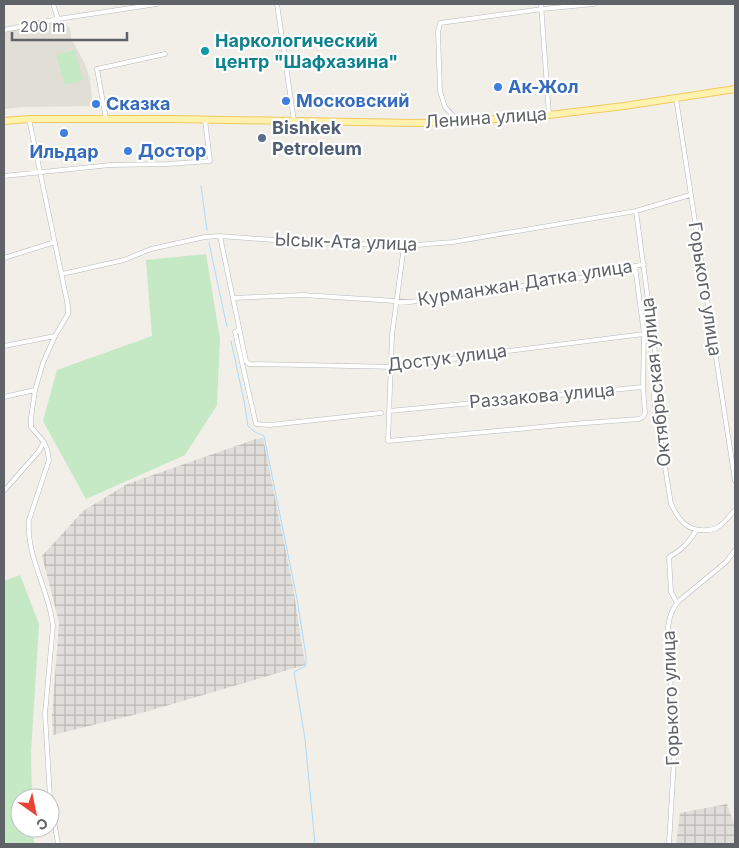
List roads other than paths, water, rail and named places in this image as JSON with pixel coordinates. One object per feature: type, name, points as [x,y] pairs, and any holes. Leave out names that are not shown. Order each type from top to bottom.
[{"type":"main road","name":"Ленина улица","points":[[4,121],[29,119],[459,122],[549,115],[735,89]]},
{"type":"street","points":[[53,4],[58,20]]},
{"type":"street","points":[[4,30],[157,4]]},
{"type":"street","points":[[276,4],[294,121]]},
{"type":"street","points":[[541,4],[549,115]]},
{"type":"street","points":[[459,122],[445,107],[440,90],[438,32],[440,23],[594,4]]},
{"type":"street","points":[[106,120],[97,70],[165,54]]},
{"type":"street","name":"Горького улица","points":[[676,98],[735,481]]},
{"type":"street","points":[[29,119],[68,306],[68,314],[55,336],[34,390],[31,426],[44,442],[49,460],[29,520],[28,529],[30,544],[52,612],[53,626],[45,714],[50,797],[58,844]]},
{"type":"street","points":[[4,176],[110,165],[168,164],[210,160],[206,120]]},
{"type":"street","name":"Ысык-Ата улица","points":[[62,274],[124,260],[151,249],[205,237],[220,236],[404,246],[453,242],[636,211],[690,196]]},
{"type":"street","name":"Курманжан Датка улица","points":[[233,298],[303,295],[410,302],[593,276],[644,264],[636,211]]},
{"type":"street","points":[[220,236],[239,330],[235,332],[256,424],[270,425],[381,413]]},
{"type":"street","points":[[4,258],[56,242]]},
{"type":"street","name":"Раззакова улица","points":[[389,411],[643,387],[645,413],[639,419],[388,441],[389,411],[391,367],[392,335],[404,246]]},
{"type":"street","name":"Октябрьская улица","points":[[644,264],[655,352],[654,399],[671,504],[676,515],[696,531]]},
{"type":"street","points":[[635,266],[644,334],[643,387]]},
{"type":"street","name":"Достук улица","points":[[239,330],[246,361],[249,364],[391,367],[644,334]]},
{"type":"street","points":[[4,346],[55,336]]},
{"type":"street","points":[[4,397],[34,390]]},
{"type":"street","points":[[4,491],[39,451],[44,442]]},
{"type":"street","points":[[4,483],[8,486]]},
{"type":"street","points":[[677,603],[671,592],[669,558],[687,545],[696,531],[718,527],[735,510]]},
{"type":"street","name":"Горького улица","points":[[669,844],[674,760],[668,627],[670,616],[677,603],[726,562],[735,550]]},
{"type":"waterway","points":[[201,186],[207,230]]},
{"type":"waterway","points":[[209,243],[227,327]]},
{"type":"waterway","points":[[231,341],[248,426],[264,436],[297,599],[306,666],[294,672],[305,739],[315,844]]},
{"type":"place","name":"Наркологический центр \"Шафхазина\"","points":[[205,51]]},
{"type":"place","name":"Ак-Жол","points":[[498,87]]},
{"type":"place","name":"Московский","points":[[286,101]]},
{"type":"place","name":"Сказка","points":[[96,104]]},
{"type":"place","name":"Ильдар","points":[[64,133]]},
{"type":"place","name":"Bishkek Petroleum","points":[[262,138]]},
{"type":"place","name":"Достор","points":[[128,151]]}]
